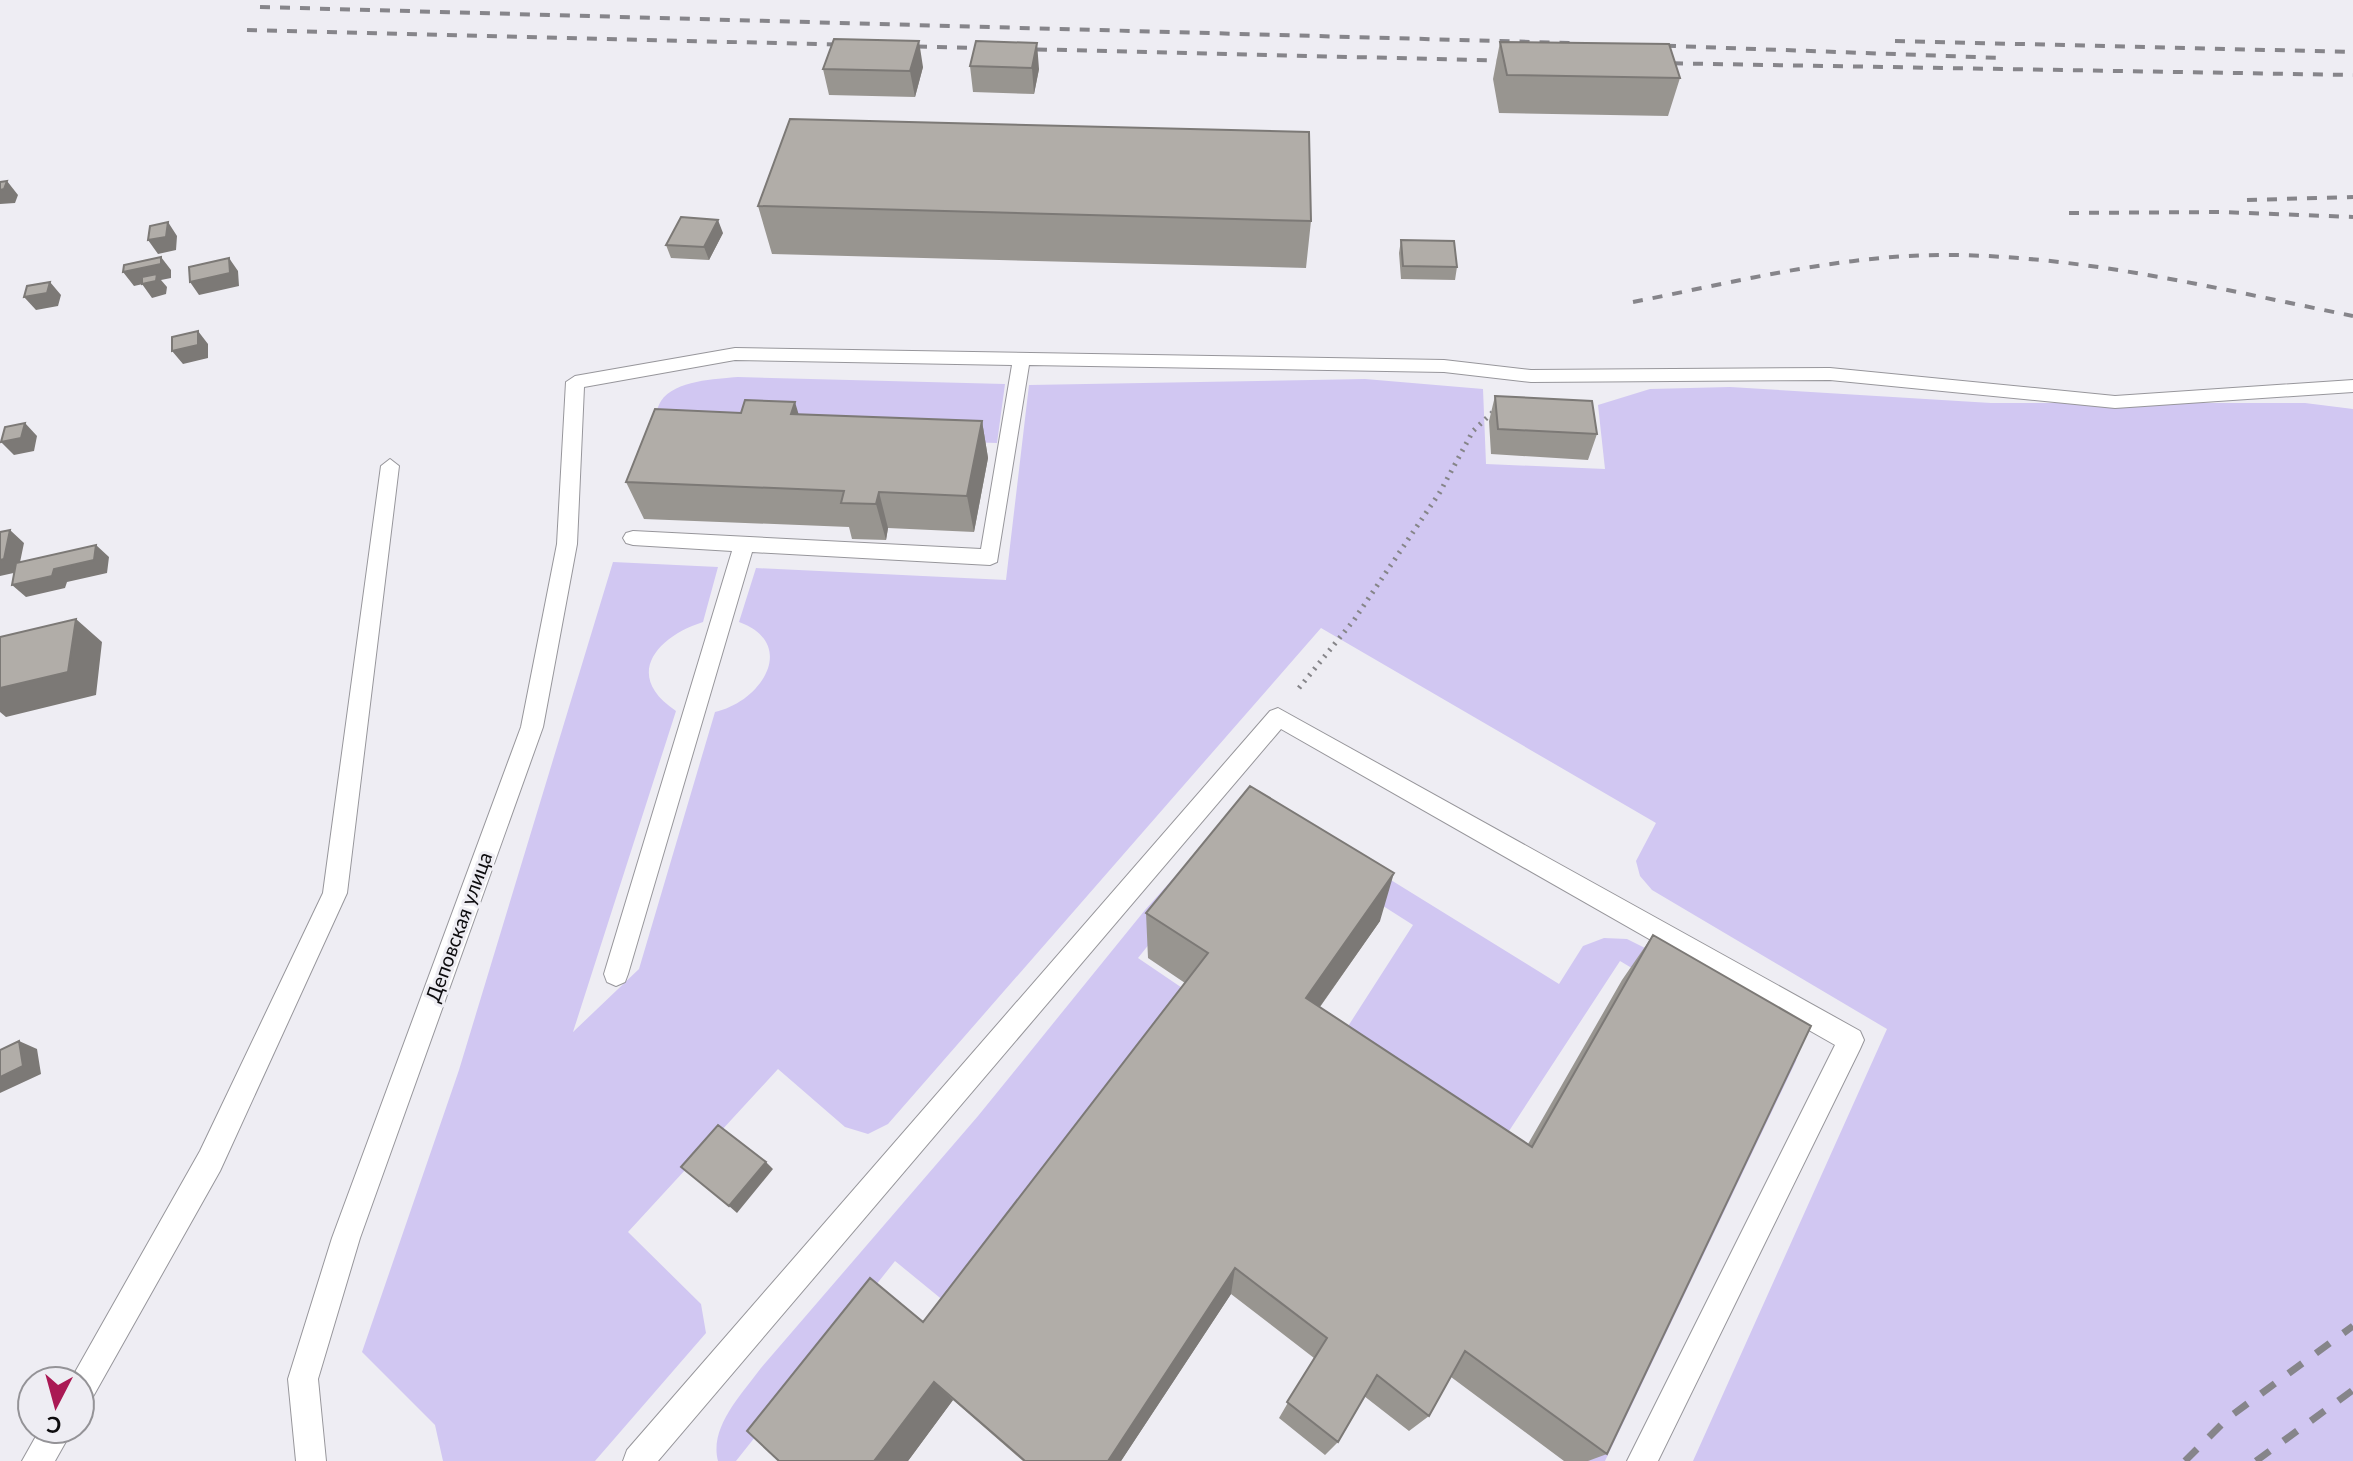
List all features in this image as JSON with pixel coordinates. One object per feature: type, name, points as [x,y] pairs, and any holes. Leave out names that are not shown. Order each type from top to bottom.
[{"type":"lane","name":"Деповская улица","points":[[311,1461],[303,1379],[311,1351],[346,1238],[532,727],[567,544],[575,382],[735,354],[1021,361]]},
{"type":"lane","points":[[633,538],[990,557],[1021,361],[1444,366],[1531,376],[1830,374],[2115,402],[2353,386]]},
{"type":"lane","points":[[95,1365],[210,1161],[335,893],[390,466]]},
{"type":"lane","points":[[616,974],[744,544]]},
{"type":"lane","points":[[638,1461],[1278,717],[1851,1040],[1642,1461]]},
{"type":"path","points":[[1278,717],[1330,646],[1354,620],[1440,492],[1473,431],[1531,376]]},
{"type":"shaded area","points":[[738,377],[1005,384],[997,443],[651,431],[656,412],[667,394],[696,382]]},
{"type":"shaded area","points":[[1365,379],[1483,389],[1486,464],[1605,469],[1598,405],[1650,389],[1730,387],[1991,403],[2305,403],[2353,409],[2353,1461],[1693,1461],[1887,1029],[1652,890],[1640,876],[1636,861],[1656,823],[1321,628],[888,1124],[868,1134],[845,1127],[778,1069],[628,1232],[701,1304],[706,1333],[595,1461],[443,1461],[435,1425],[362,1352],[459,1070],[613,562],[718,567],[703,622],[672,637],[652,659],[649,671],[651,684],[660,698],[676,711],[573,1032],[639,969],[715,712],[747,697],[767,672],[770,658],[767,644],[757,632],[739,622],[756,568],[1006,580],[1029,385]]},
{"type":"shaded area","points":[[1221,825],[1310,830],[1559,984],[1583,946],[1604,938],[1627,939],[1665,958],[1798,1047],[1796,1061],[1605,1461],[1582,1461],[1779,1056],[1620,961],[1494,1154],[1336,1045],[1413,925],[1267,832],[1235,837],[1138,958],[1194,996],[950,1306],[895,1261],[736,1461],[718,1461],[716,1448],[723,1423],[761,1368],[978,1116],[1145,910]]},
{"type":"building","points":[[834,39],[919,41],[910,71],[823,69]]},
{"type":"building","points":[[976,41],[1037,43],[1032,68],[970,66]]},
{"type":"building","points":[[1500,42],[1669,44],[1680,78],[1507,75]]},
{"type":"building","points":[[790,119],[1309,132],[1311,221],[758,206]]},
{"type":"building","points":[[7,181],[4,189],[0,190],[0,182]]},
{"type":"building","points":[[681,217],[718,220],[704,247],[666,245]]},
{"type":"building","points":[[168,222],[166,237],[148,240],[150,226]]},
{"type":"building","points":[[1401,240],[1454,241],[1457,267],[1403,266]]},
{"type":"building","points":[[161,257],[161,264],[123,272],[124,265]]},
{"type":"building","points":[[229,258],[230,273],[190,282],[189,267]]},
{"type":"building","points":[[157,274],[156,281],[142,284],[142,277]]},
{"type":"building","points":[[50,282],[47,293],[24,297],[27,286]]},
{"type":"building","points":[[198,331],[198,345],[172,351],[172,337]]},
{"type":"building","points":[[1495,396],[1592,401],[1597,434],[1498,429]]},
{"type":"building","points":[[745,400],[795,402],[791,414],[982,421],[967,496],[879,492],[876,504],[841,503],[844,491],[626,482],[655,409],[741,413]]},
{"type":"building","points":[[25,423],[21,438],[1,442],[5,427]]},
{"type":"building","points":[[10,530],[4,559],[0,560],[0,532]]},
{"type":"building","points":[[96,545],[94,560],[54,569],[52,576],[12,585],[16,563]]},
{"type":"building","points":[[76,619],[68,672],[0,688],[0,637]]},
{"type":"building","points":[[1250,786],[1394,873],[1306,998],[1532,1147],[1653,935],[1811,1026],[1607,1454],[1465,1351],[1429,1416],[1377,1375],[1338,1442],[1287,1402],[1327,1338],[1235,1268],[1108,1461],[1025,1461],[934,1382],[874,1461],[779,1461],[747,1431],[870,1278],[923,1322],[1208,953],[1146,913]]},
{"type":"building","points":[[19,1041],[23,1066],[0,1077],[0,1050]]},
{"type":"building","points":[[718,1125],[766,1162],[729,1206],[681,1167]]},
{"type":"railway","points":[[260,7],[1570,43]]},
{"type":"railway","points":[[247,30],[853,45]]},
{"type":"railway","points":[[1895,41],[2353,52]]},
{"type":"railway","points":[[1646,45],[2002,58]]},
{"type":"railway","points":[[897,46],[1517,61]]},
{"type":"railway","points":[[1653,63],[2353,75]]},
{"type":"railway","points":[[2247,200],[2353,197]]},
{"type":"railway","points":[[2069,213],[2219,212],[2353,217]]},
{"type":"railway","points":[[1633,302],[1827,265],[1945,255],[2099,267],[2353,316]]},
{"type":"railway","points":[[2185,1461],[2228,1418],[2353,1326]]},
{"type":"railway","points":[[2256,1461],[2353,1390]]}]
